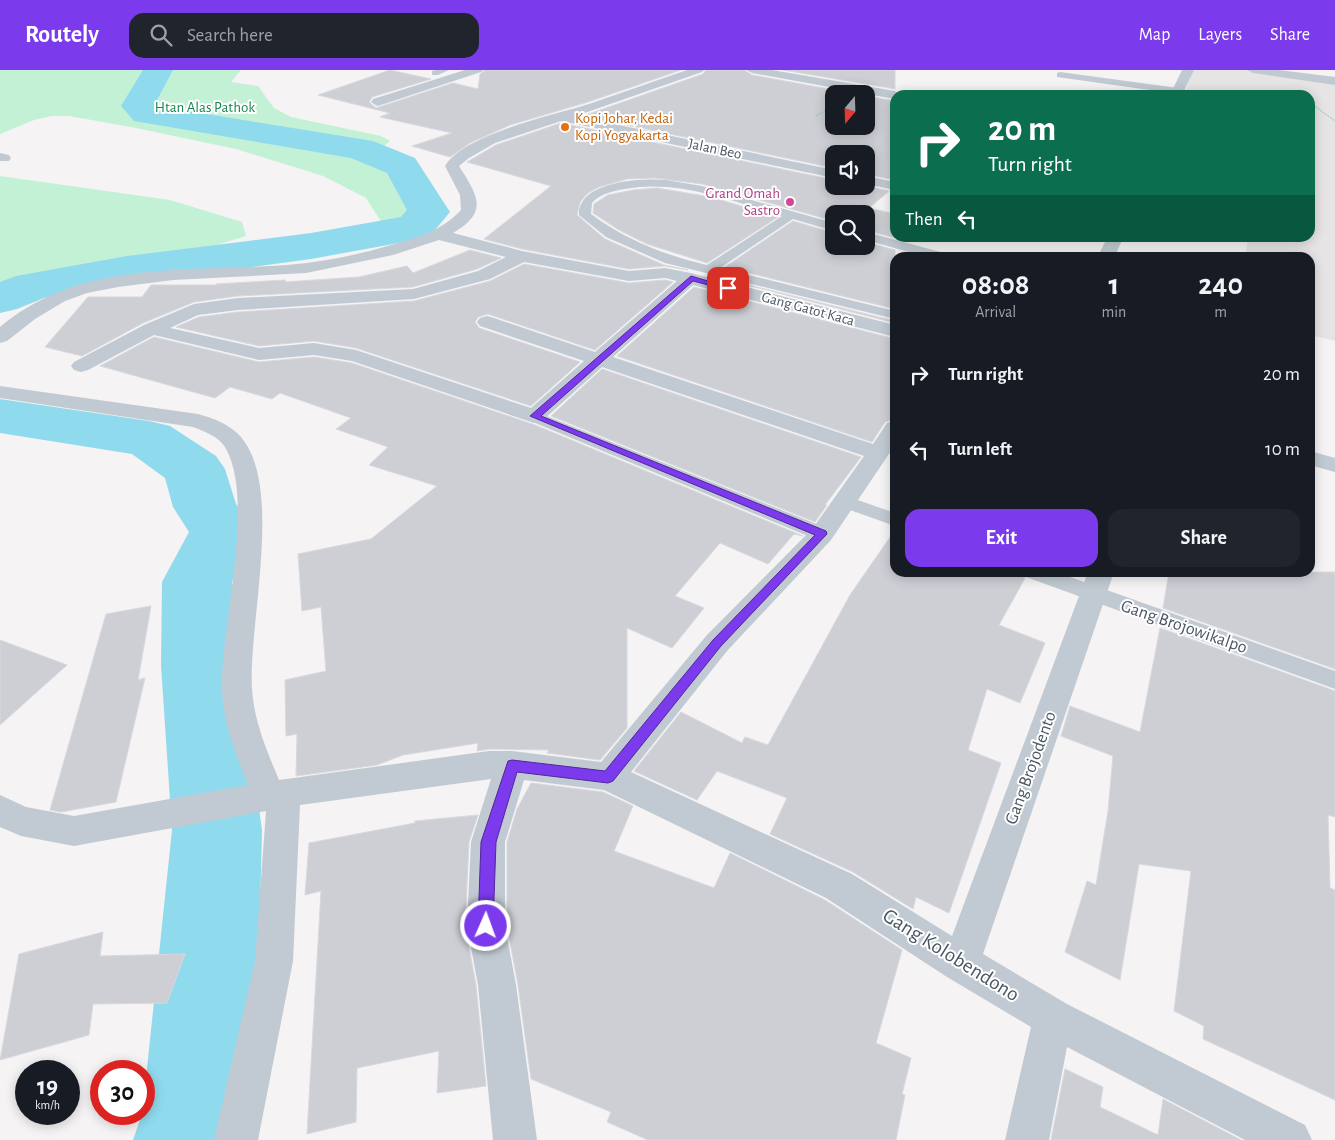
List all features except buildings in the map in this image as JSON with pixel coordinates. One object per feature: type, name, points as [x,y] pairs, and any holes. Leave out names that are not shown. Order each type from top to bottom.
[{"type":"street","points":[[377,102],[477,70]]},
{"type":"street","points":[[0,337],[17,322],[43,305],[81,289],[156,276],[290,270],[357,259],[440,235],[463,220],[471,205],[453,164],[465,154],[502,135],[562,117],[698,70]]},
{"type":"street","points":[[752,70],[890,95]]},
{"type":"street","points":[[1178,90],[1188,70]]},
{"type":"street","points":[[1253,70],[1335,82]]},
{"type":"street","name":"Jalan Beo","points":[[562,117],[825,172]]},
{"type":"street","points":[[875,182],[890,185]]},
{"type":"street","name":"Gang Gatot Kaca","points":[[440,235],[522,256],[624,275],[658,272],[699,274],[890,330]]},
{"type":"street","points":[[81,366],[151,329],[185,313],[204,308],[427,292],[492,272],[522,256]]},
{"type":"street","points":[[151,329],[259,354],[314,350],[356,356],[534,416],[699,274]]},
{"type":"street","points":[[487,322],[878,453]]},
{"type":"street","points":[[0,392],[198,421],[226,436],[235,445],[242,460],[249,508],[246,569],[238,645],[237,686],[239,711],[245,736],[277,794],[274,961],[236,1140]]},
{"type":"street","points":[[608,777],[717,643],[822,534],[890,435]]},
{"type":"street","points":[[1315,459],[1335,465]]},
{"type":"street","name":"Gang Brojodento","points":[[961,963],[1097,584]]},
{"type":"street","points":[[512,765],[488,842],[486,926],[497,985],[515,1140]]},
{"type":"street","name":"Gang Kolobendono","points":[[0,810],[20,821],[74,831],[277,794],[489,766],[512,765],[608,777],[839,886],[1053,1018],[1290,1140]]},
{"type":"street","points":[[1027,1140],[1053,1018]]},
{"type":"lane","points":[[435,73],[445,70]]},
{"type":"lane","points":[[1060,75],[1158,90]]},
{"type":"lane","points":[[825,225],[698,188],[654,183],[619,187],[590,197],[586,203],[585,215],[610,234],[699,274],[890,314]]},
{"type":"lane","points":[[699,274],[790,215]]},
{"type":"lane","points":[[875,238],[925,252]]},
{"type":"lane","points":[[534,416],[822,534]]},
{"type":"lane","points":[[843,501],[890,518]]},
{"type":"lane","name":"Gang Brojowikalpo","points":[[1060,577],[1097,584],[1335,680]]},
{"type":"path","points":[[1315,107],[1335,121]]},
{"type":"path","points":[[816,116],[825,111]]},
{"type":"shaded area","points":[[1193,70],[1251,70],[1335,82],[1335,341],[1315,336],[1315,252],[1246,252],[1247,242],[1315,242],[1315,90],[1186,90]]},
{"type":"green space","name":"Htan Alas Pathok","points":[[0,70],[241,70],[231,82],[258,86],[274,108],[291,117],[381,136],[390,141],[383,147],[380,154],[412,172],[435,220],[428,230],[410,237],[392,231],[382,223],[366,198],[323,176],[236,149],[136,128],[69,116],[52,116],[34,120],[0,134]]},
{"type":"green space","points":[[0,176],[170,200],[242,222],[246,236],[190,253],[127,267],[31,284],[0,296]]},
{"type":"waterway","points":[[0,299],[33,286],[127,270],[311,246],[415,227],[429,212],[402,166],[360,149],[146,114],[138,106],[158,70]]},
{"type":"waterway","points":[[0,416],[149,439],[194,469],[205,507],[222,532],[197,582],[200,665],[217,830],[198,1119],[190,1140]]},
{"type":"place","name":"Kopi Johar, Kedai Kopi Yogyakarta","points":[[565,127]]},
{"type":"place","name":"Grand Omah Sastro","points":[[790,202]]},
{"type":"route","points":[[486,926],[488,842],[512,765],[608,777],[717,643],[822,534],[534,416],[691,278],[728,288]]}]
